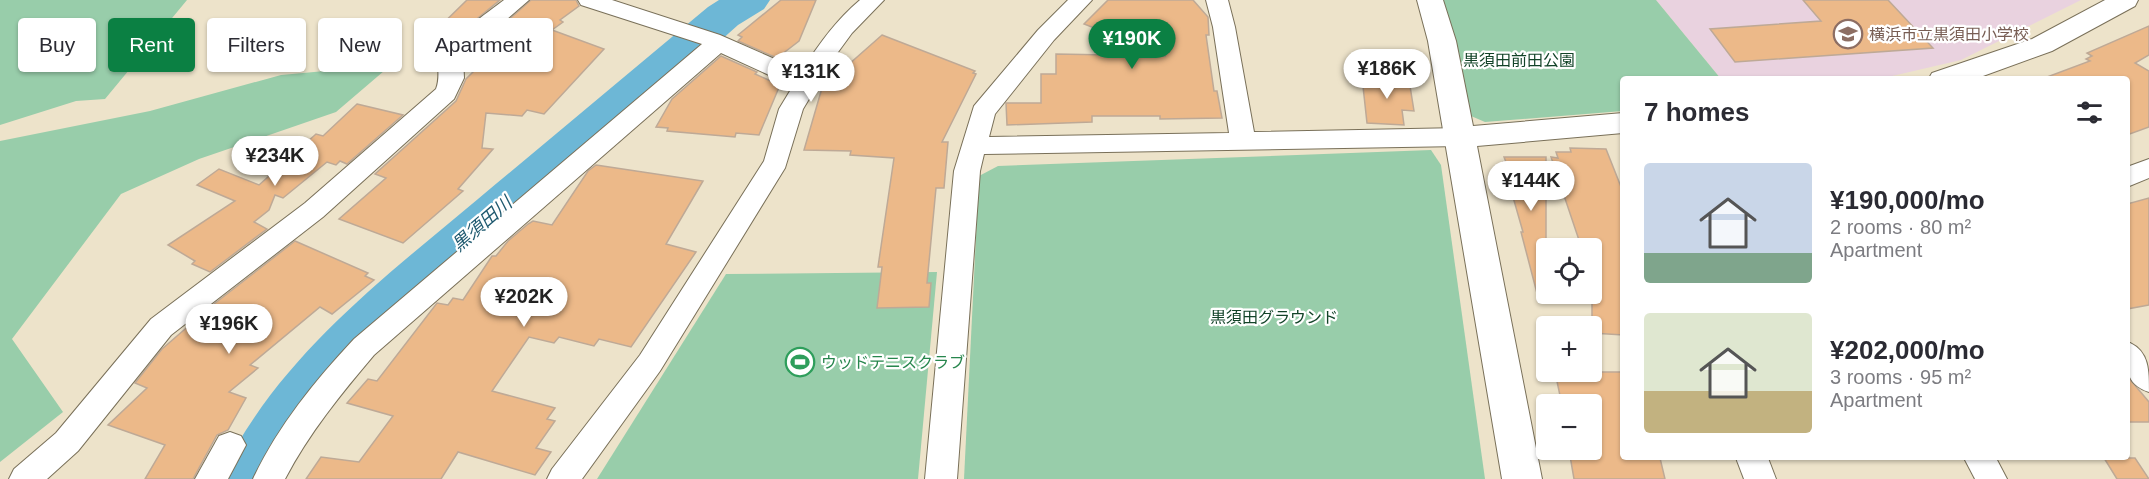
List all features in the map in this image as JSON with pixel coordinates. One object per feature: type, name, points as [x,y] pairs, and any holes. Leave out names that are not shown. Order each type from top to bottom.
[{"type":"street","points":[[25,479],[67,442],[161,327],[314,210],[446,93],[452,78],[450,59],[453,52],[518,0]]},
{"type":"street","points":[[589,0],[631,5],[807,83]]},
{"type":"street","points":[[563,479],[650,363],[776,162],[791,109],[829,44],[845,24],[873,0]]},
{"type":"street","points":[[940,479],[967,171],[983,112],[1046,35],[1081,0]]},
{"type":"street","points":[[1217,0],[1224,27],[1242,140]]},
{"type":"street","points":[[1430,0],[1442,41],[1461,137],[1522,479]]},
{"type":"street","points":[[1953,76],[2042,45],[2125,0]]},
{"type":"street","points":[[269,479],[290,439],[327,389],[364,347],[715,41]]},
{"type":"street","points":[[973,146],[1461,137],[1620,123]]},
{"type":"street","points":[[2130,177],[2149,168]]},
{"type":"street","points":[[2136,353],[2149,380]]},
{"type":"street","points":[[211,479],[230,445]]},
{"type":"street","points":[[1753,460],[1760,479]]},
{"type":"street","points":[[1981,460],[1991,479]]},
{"type":"shaded area","name":"横浜市立黒須田小学校","points":[[1656,0],[2081,0],[1961,60],[1892,76],[1719,76]]},
{"type":"green space","points":[[0,0],[187,0],[172,18],[108,18],[108,72],[127,72],[105,99],[76,101],[0,125]]},
{"type":"green space","name":"黒須田前田公園","points":[[1440,0],[1656,0],[1719,76],[1620,76],[1620,111],[1485,122],[1471,116]]},
{"type":"green space","points":[[318,72],[383,72],[336,112],[199,159],[121,194],[12,339],[63,412],[0,462],[0,141],[150,111],[281,75]]},
{"type":"green space","name":"黒須田グラウンド","points":[[1431,150],[1441,165],[1485,479],[964,479],[979,176],[998,166]]},
{"type":"green space","name":"ウッドテニスクラブ","points":[[937,272],[918,479],[597,479],[726,274]]},
{"type":"building","points":[[467,0],[500,0],[478,18],[449,18]]},
{"type":"building","points":[[531,0],[576,0],[579,6],[560,20],[563,22],[553,29],[553,18],[511,18]]},
{"type":"building","points":[[781,0],[816,0],[799,41],[777,58],[738,41],[742,37],[738,35]]},
{"type":"building","points":[[1108,0],[1193,0],[1208,17],[1209,35],[1206,35],[1214,91],[1217,91],[1222,118],[1160,119],[1160,116],[1092,116],[1092,122],[1007,125],[1006,103],[1041,103],[1041,74],[1056,74],[1056,54],[1166,56],[1084,24]]},
{"type":"building","points":[[1803,0],[1888,0],[1933,48],[1735,62],[1710,29],[1821,21]]},
{"type":"building","points":[[2149,26],[2149,55],[2135,63],[2149,71],[2149,127],[2130,134],[2130,76],[2050,76],[2090,61],[2086,59],[2092,56],[2087,53]]},
{"type":"building","points":[[553,30],[604,49],[544,114],[527,110],[522,116],[486,113],[482,148],[493,149],[458,189],[463,191],[403,243],[339,219],[386,178],[375,174],[456,101],[466,79],[473,72],[553,72]]},
{"type":"building","points":[[882,35],[975,71],[973,73],[976,74],[942,142],[948,142],[944,188],[936,188],[927,283],[931,283],[929,307],[877,308],[882,267],[878,267],[894,158],[850,155],[851,151],[804,150],[822,88]]},
{"type":"building","points":[[721,56],[780,85],[759,135],[736,133],[735,137],[667,131],[668,128],[656,127],[672,99]]},
{"type":"building","points":[[1362,77],[1409,80],[1414,111],[1402,110],[1404,125],[1367,123]]},
{"type":"building","points":[[357,104],[403,115],[347,164],[340,161],[336,165],[327,162],[283,198],[275,195],[269,210],[254,222],[267,229],[210,272],[192,264],[195,261],[168,245],[235,201],[197,185],[219,169],[259,185],[316,134],[323,136]]},
{"type":"building","points":[[1570,148],[1606,149],[1620,184],[1620,335],[1602,334],[1602,316],[1592,316],[1592,304],[1602,304],[1602,238],[1578,238],[1551,157],[1558,158],[1556,152],[1571,152]]},
{"type":"building","points":[[1504,157],[1546,157],[1546,238],[1536,238],[1536,290],[1521,232],[1523,232],[1503,162],[1506,162]]},
{"type":"building","points":[[596,165],[703,181],[666,244],[696,252],[631,347],[599,339],[594,346],[559,337],[554,343],[529,337],[492,391],[555,408],[547,419],[555,421],[536,448],[551,452],[535,475],[458,452],[441,479],[306,479],[321,457],[359,462],[393,416],[347,403],[368,379],[377,381],[437,303],[448,305],[453,298],[463,300],[492,256],[496,256],[508,241],[533,221],[552,225],[588,171]]},
{"type":"building","points":[[2149,198],[2149,305],[2130,308],[2130,203]]},
{"type":"building","points":[[295,241],[368,273],[365,276],[374,280],[332,314],[320,307],[250,365],[258,368],[229,392],[246,398],[228,430],[217,435],[193,479],[145,479],[165,445],[108,425],[147,388],[135,383],[162,349],[214,304]]},
{"type":"building","points":[[1602,372],[1620,372],[1620,460],[1660,460],[1665,479],[1574,479],[1571,460],[1602,460],[1602,394],[1560,394],[1557,382],[1602,382]]},
{"type":"building","points":[[2130,380],[2149,402],[2149,422],[2130,422]]},
{"type":"building","points":[[2135,458],[2149,479],[2117,479],[2105,460]]},
{"type":"waterway","name":"黒須田川","points":[[249,479],[277,429],[329,363],[392,301],[723,16],[749,0]]},
{"type":"place","name":"横浜市立黒須田小学校","points":[[1848,34]]},
{"type":"place","name":"ウッドテニスクラブ","points":[[800,362]]}]
